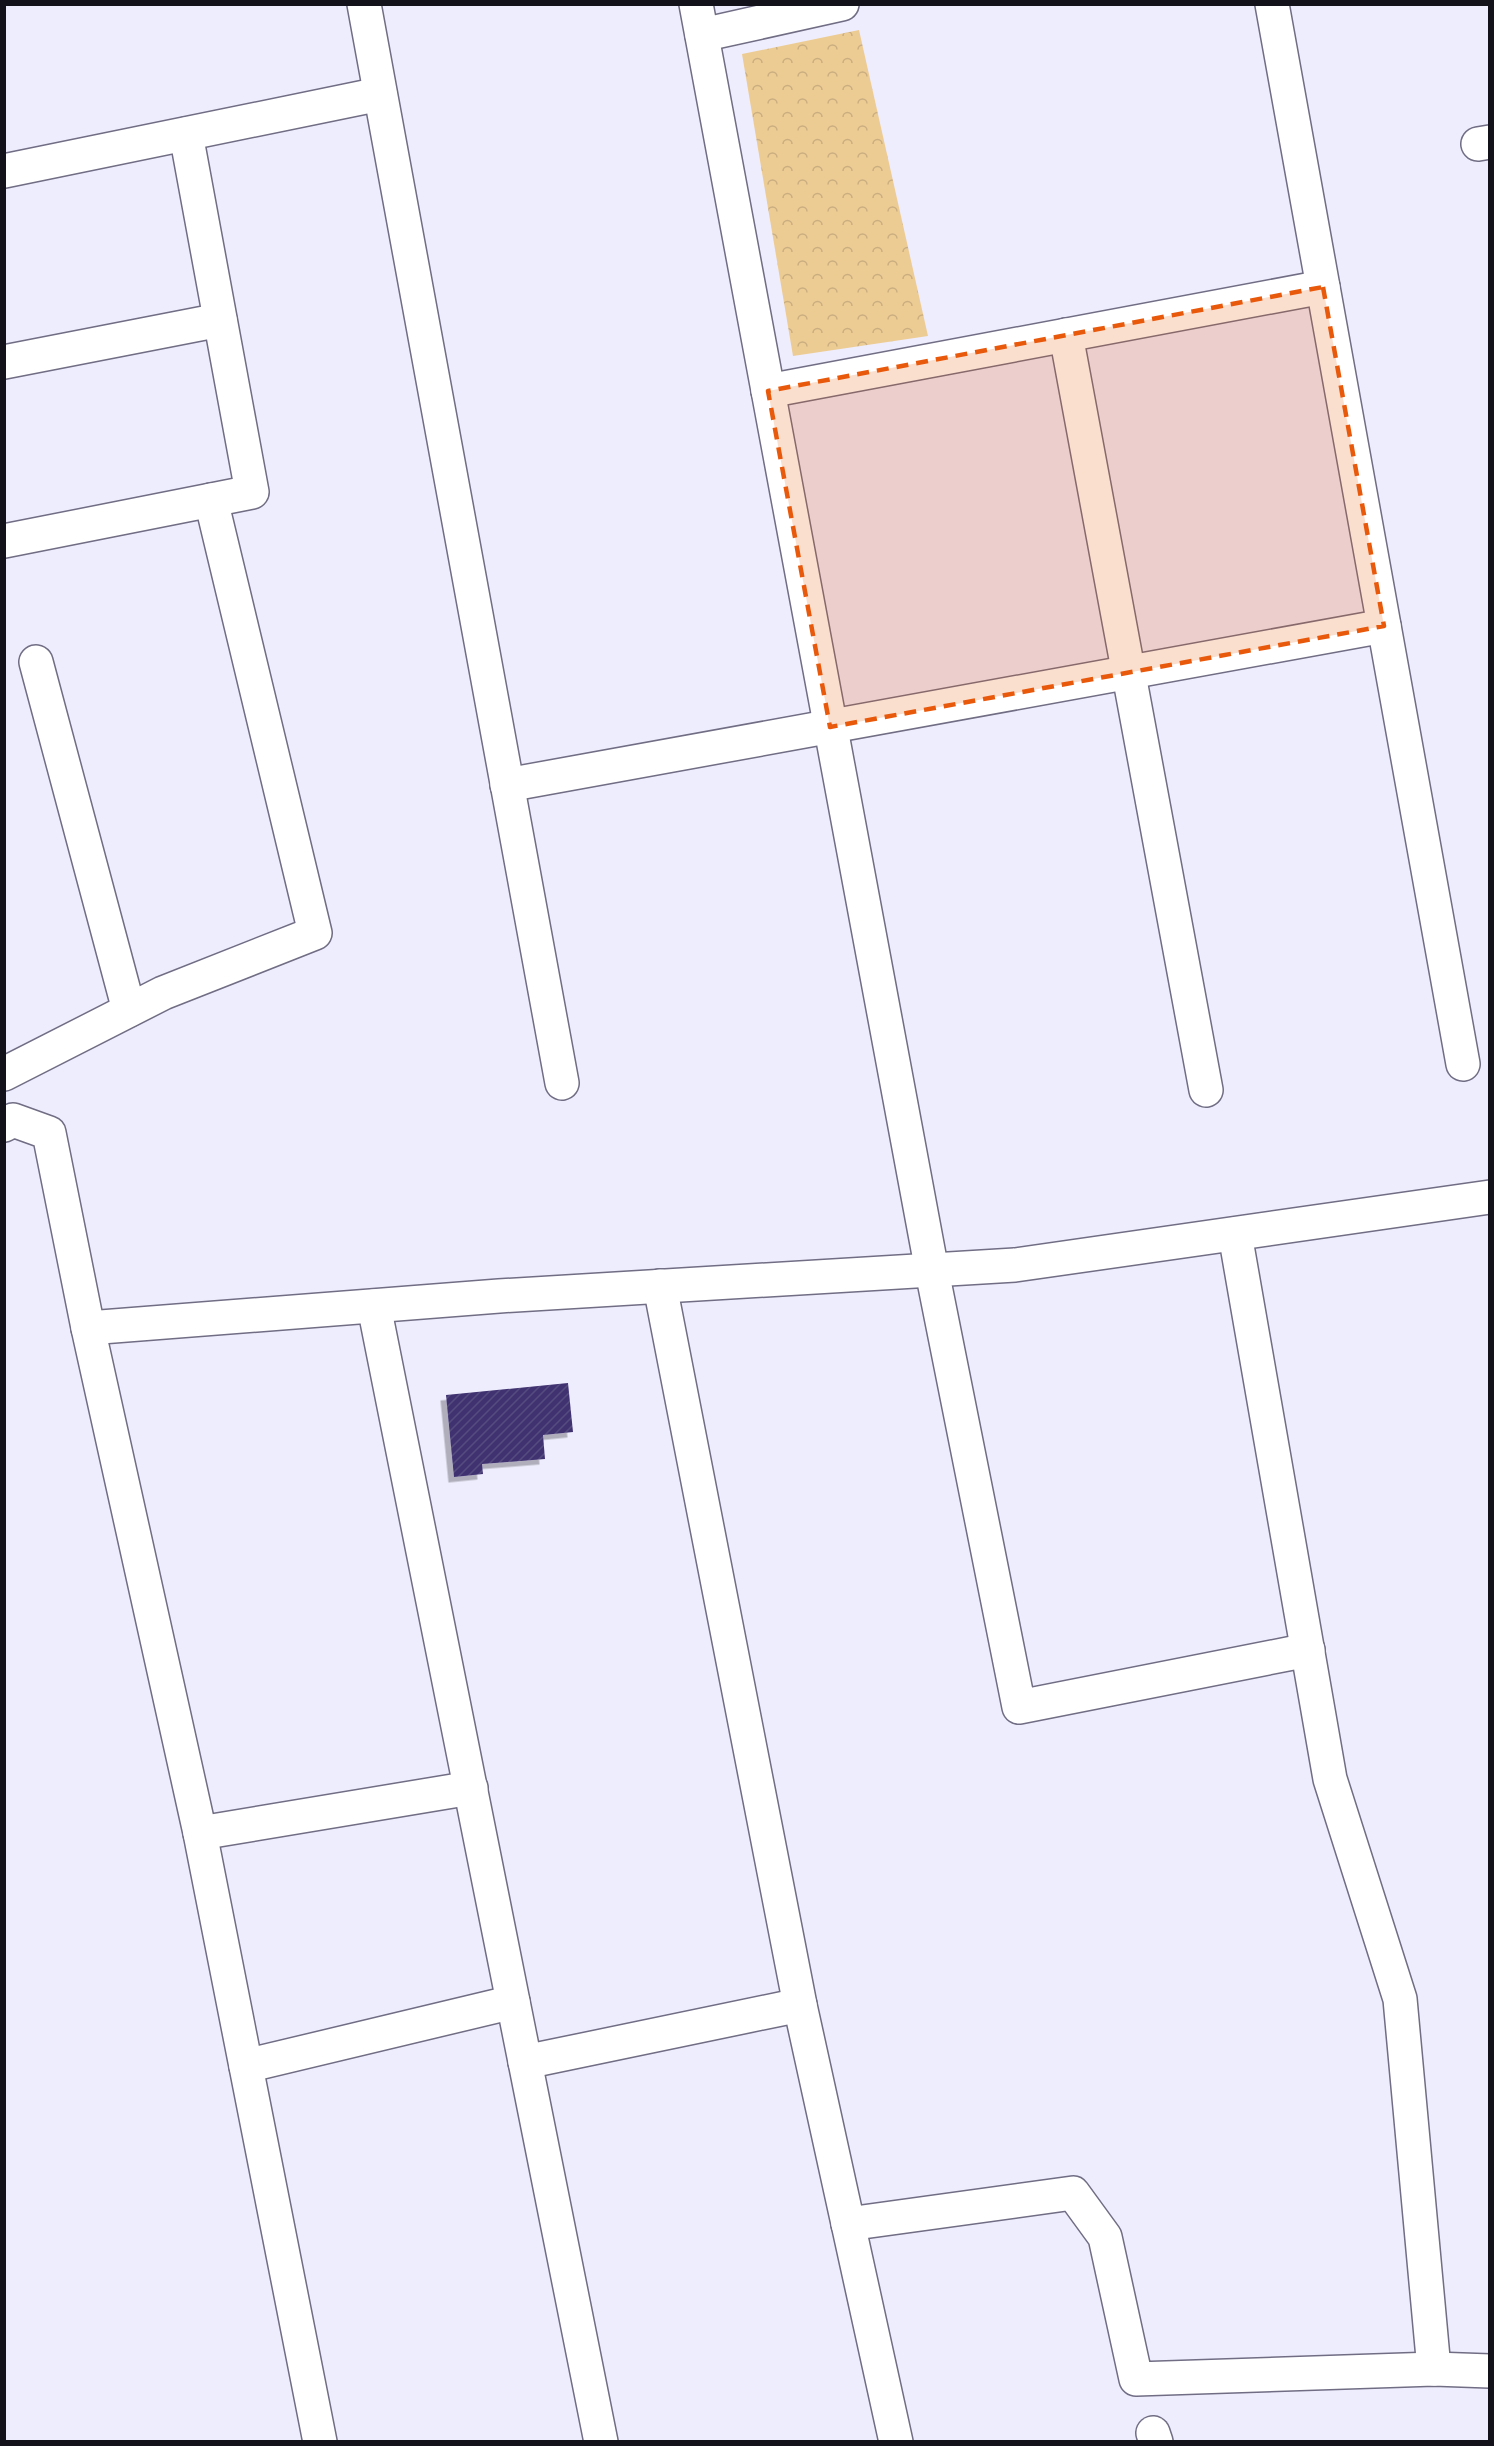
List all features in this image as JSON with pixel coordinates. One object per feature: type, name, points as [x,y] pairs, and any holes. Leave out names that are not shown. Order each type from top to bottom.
[{"type":"street","points":[[364,4],[562,1083]]},
{"type":"street","points":[[842,4],[699,20],[932,1270],[1019,1707],[1308,1650]]},
{"type":"street","points":[[1272,4],[1463,1064]]},
{"type":"street","points":[[4,171],[380,94]]},
{"type":"street","points":[[4,541],[252,492],[186,134]]},
{"type":"street","points":[[768,391],[1323,287]]},
{"type":"street","points":[[4,362],[220,320]]},
{"type":"street","points":[[1066,335],[1206,1090]]},
{"type":"street","points":[[4,1074],[163,993],[315,933],[211,500]]},
{"type":"street","points":[[507,785],[1384,626]]},
{"type":"street","points":[[36,662],[129,1010]]},
{"type":"street","points":[[4,1125],[13,1120],[49,1133],[88,1328],[200,1833],[320,2442]]},
{"type":"street","points":[[88,1328],[660,1286],[1015,1265],[1490,1197]]},
{"type":"street","points":[[1234,1234],[1330,1779],[1400,1999],[1434,2369]]},
{"type":"street","points":[[660,1286],[800,2005],[896,2442]]},
{"type":"street","points":[[374,1306],[601,2442]]},
{"type":"street","points":[[200,1833],[471,1788]]},
{"type":"street","points":[[246,2066],[513,2001]]},
{"type":"street","points":[[525,2062],[800,2005]]},
{"type":"street","points":[[848,2224],[1074,2193],[1105,2236],[1136,2379],[1434,2369],[1490,2371]]},
{"type":"highlighted area","points":[[1323,287],[1384,626],[830,727],[768,391]]},
{"type":"green space","points":[[859,30],[928,336],[793,356],[742,54]]},
{"type":"building","points":[[568,1383],[573,1432],[543,1435],[545,1459],[482,1464],[483,1474],[454,1477],[446,1395]]}]
